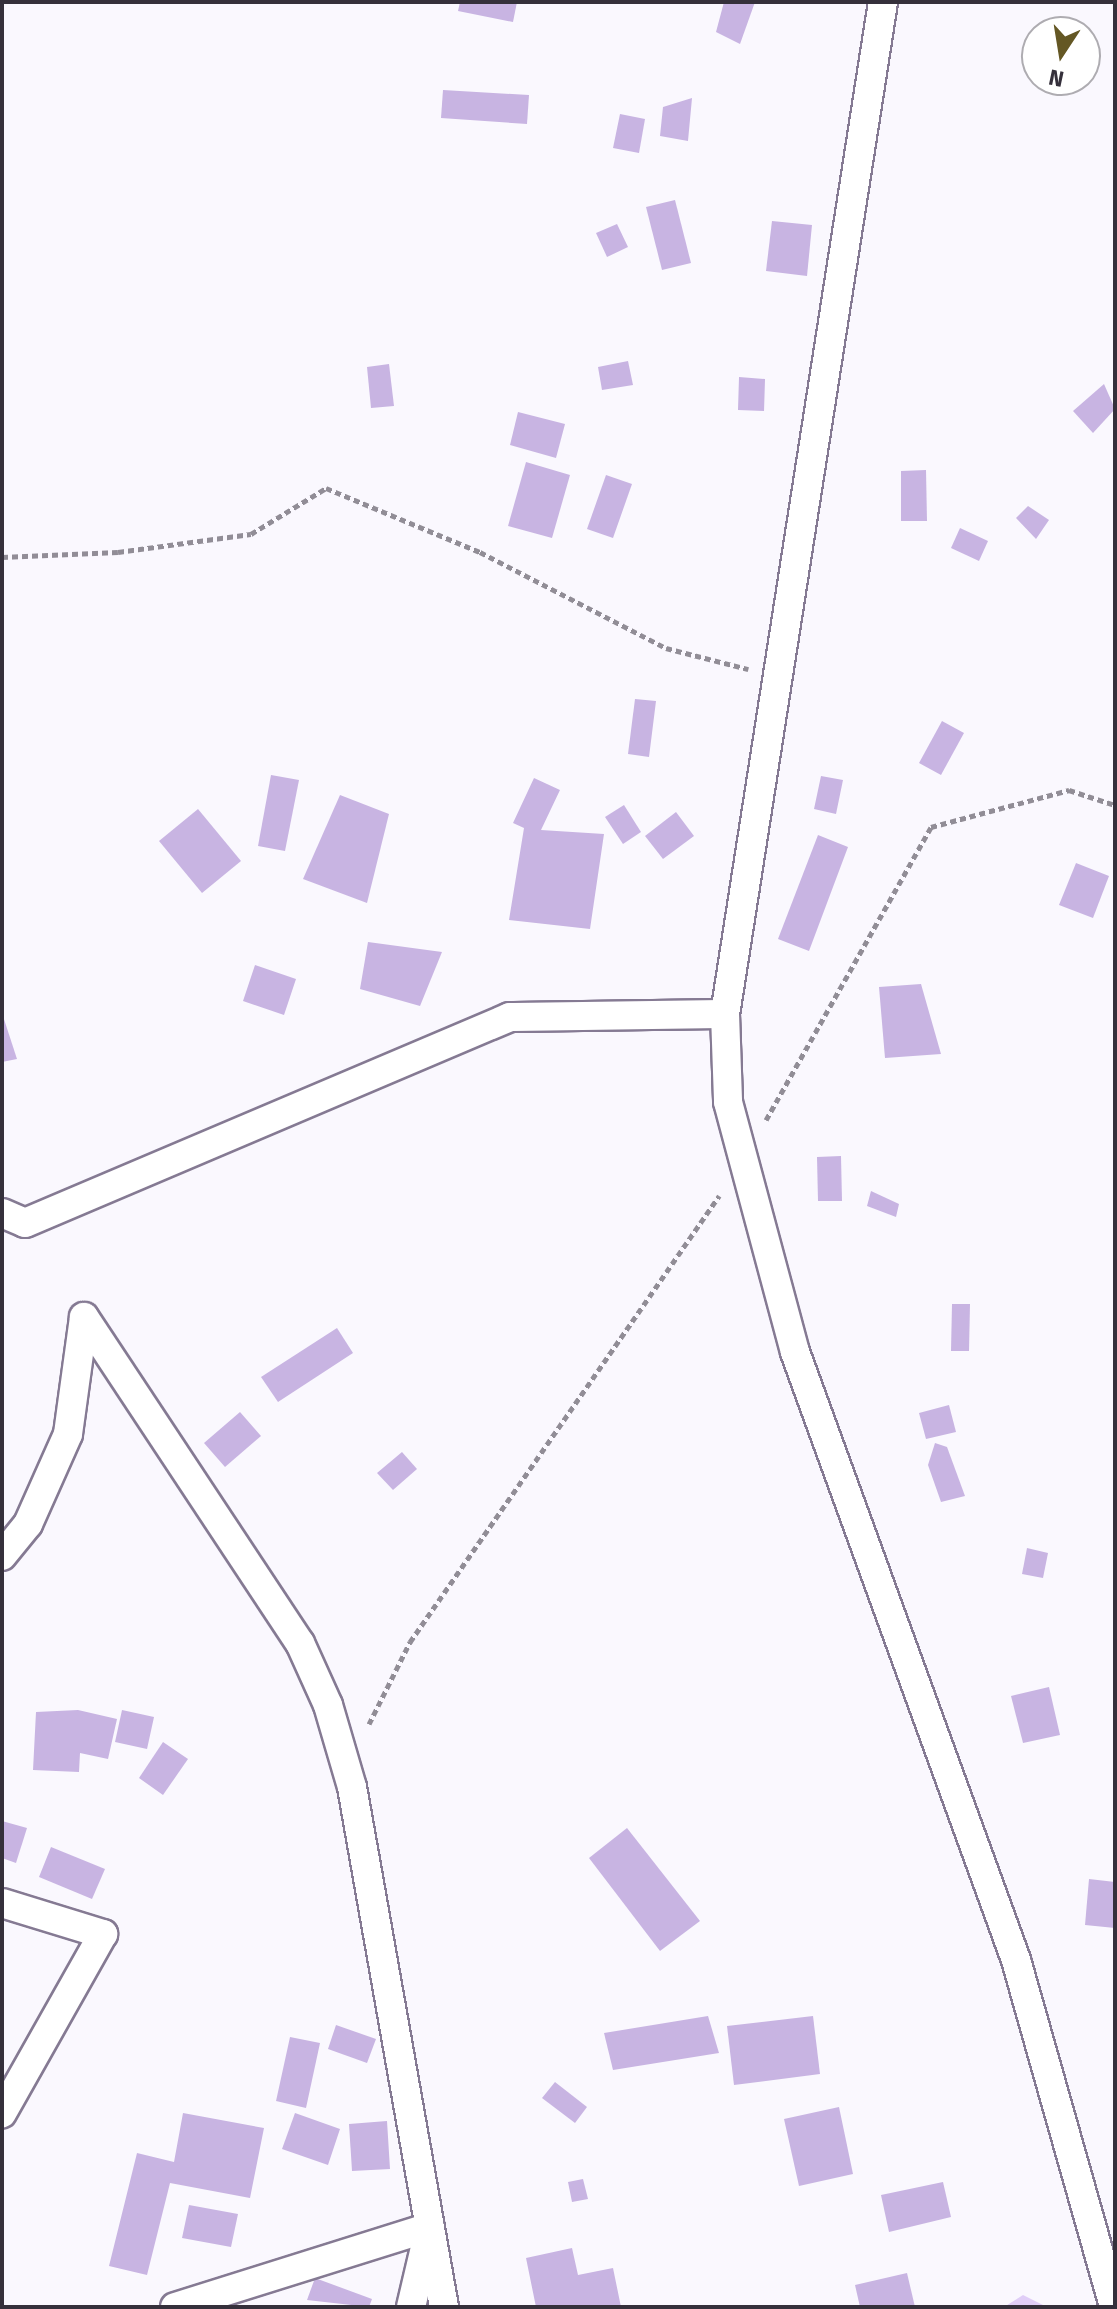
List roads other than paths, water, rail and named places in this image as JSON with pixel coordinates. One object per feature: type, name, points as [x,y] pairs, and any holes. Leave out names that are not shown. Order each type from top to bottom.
[{"type":"street","points":[[883,2],[725,1014],[739,1166],[795,1352],[1016,1960],[1114,2307]]},
{"type":"street","points":[[2,1213],[25,1223],[510,1017],[725,1014]]},
{"type":"street","points":[[2,1556],[28,1524],[68,1434],[84,1317],[317,1675],[352,1787],[444,2307]]},
{"type":"street","points":[[2,1903],[103,1934],[2,2113]]},
{"type":"street","points":[[175,2307],[430,2227]]},
{"type":"street","points":[[411,2307],[430,2227]]}]
